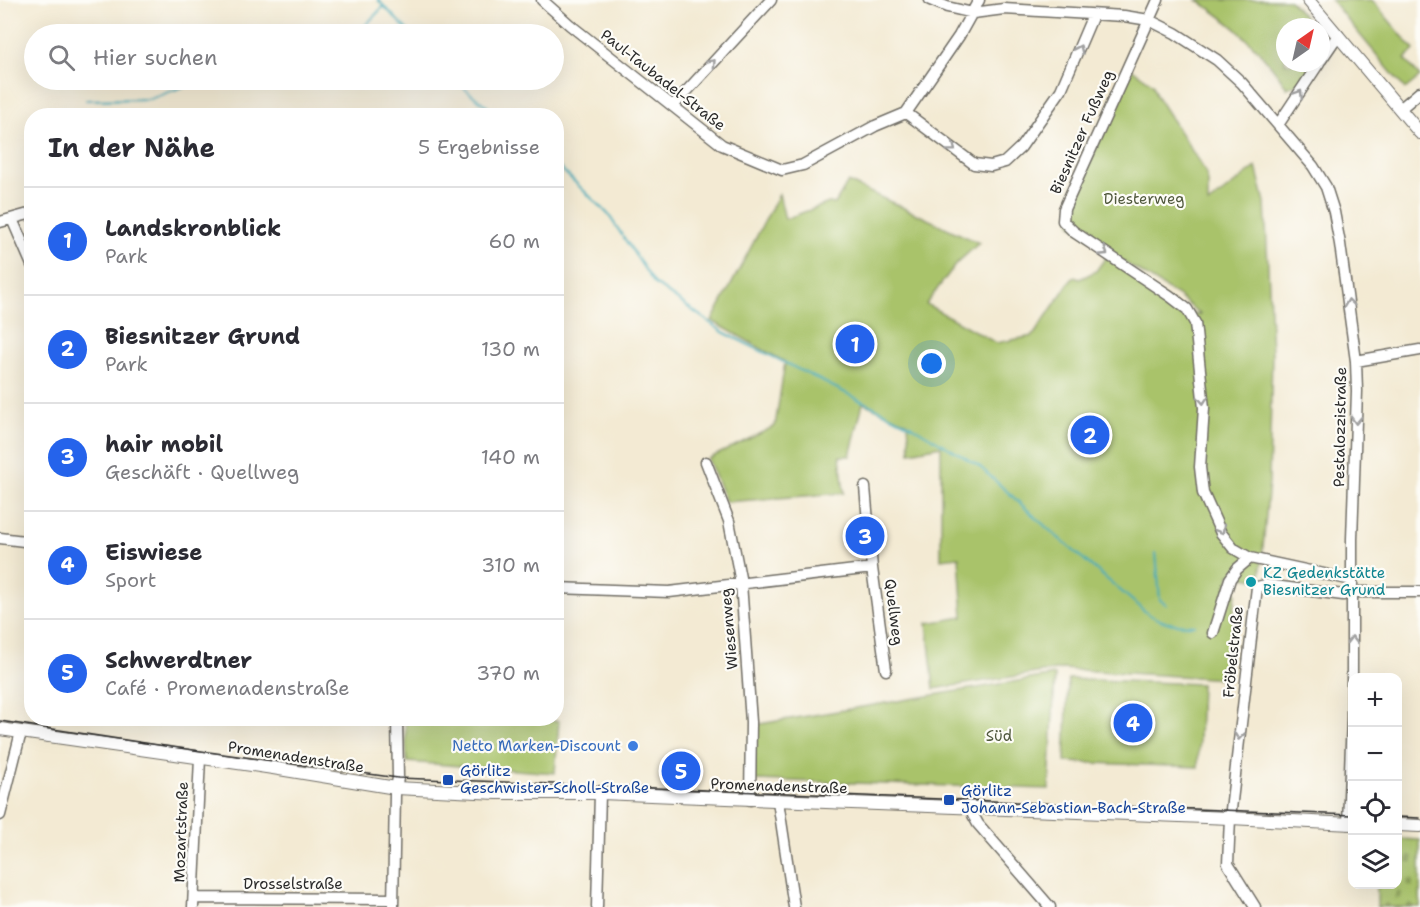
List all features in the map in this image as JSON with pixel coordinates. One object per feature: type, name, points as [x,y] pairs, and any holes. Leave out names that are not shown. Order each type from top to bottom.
[{"type":"main road","points":[[1308,0],[1420,133]]},
{"type":"main road","name":"Promenadenstraße","points":[[0,729],[396,788],[497,793],[600,793],[1348,824]]},
{"type":"main road","points":[[1402,825],[1420,826]]},
{"type":"street","name":"Paul-Taubadel-Straße","points":[[543,0],[570,25],[722,145],[782,170],[790,170],[803,165],[875,126],[906,113]]},
{"type":"street","points":[[673,106],[771,0]]},
{"type":"street","points":[[930,0],[973,13]]},
{"type":"street","points":[[980,0],[906,113],[974,164],[990,166],[1005,162],[1021,147],[1061,90],[1093,15]]},
{"type":"street","name":"Biesnitzer Fußweg","points":[[1158,0],[1062,214],[1063,221],[1074,232],[1187,309],[1195,323],[1204,408],[1200,467],[1203,493],[1221,533],[1233,548],[1250,558]]},
{"type":"street","name":"Pestalozzistraße","points":[[973,13],[1004,9],[1124,16],[1149,20],[1175,33],[1217,60],[1242,83],[1313,166],[1326,187],[1334,212],[1350,302],[1356,361],[1351,781]]},
{"type":"street","points":[[1330,47],[1338,35]]},
{"type":"street","points":[[1278,125],[1313,72]]},
{"type":"street","points":[[1400,109],[1420,92]]},
{"type":"street","points":[[0,222],[24,215]]},
{"type":"street","points":[[12,219],[24,247]]},
{"type":"street","points":[[1356,361],[1420,350]]},
{"type":"street","name":"Wiesenweg","points":[[705,462],[729,521],[741,584],[751,722],[750,800]]},
{"type":"street","name":"Quellweg","points":[[865,487],[886,670]]},
{"type":"street","points":[[0,538],[24,541]]},
{"type":"street","points":[[1213,633],[1230,579],[1237,568],[1250,558],[1352,580]]},
{"type":"street","points":[[564,588],[669,591],[873,568]]},
{"type":"street","name":"Fröbelstraße","points":[[1230,818],[1257,587],[1268,585],[1343,595],[1352,592]]},
{"type":"street","points":[[1352,592],[1420,592]]},
{"type":"street","points":[[393,903],[398,778],[397,726]]},
{"type":"street","points":[[0,815],[21,732]]},
{"type":"street","name":"Mozartstraße","points":[[193,903],[200,758]]},
{"type":"street","points":[[597,907],[600,793]]},
{"type":"street","points":[[778,801],[794,907]]},
{"type":"street","points":[[973,809],[973,815],[978,824],[1050,907]]},
{"type":"street","points":[[1230,818],[1228,864],[1255,907]]},
{"type":"street","name":"Drosselstraße","points":[[193,903],[393,903]]},
{"type":"green space","points":[[1197,0],[1290,0],[1305,18],[1276,18],[1276,72],[1309,72],[1302,82],[1287,88],[1268,62],[1222,18]]},
{"type":"green space","points":[[1331,0],[1372,0],[1414,50],[1405,59],[1420,77],[1405,89]]},
{"type":"green space","name":"Diesterweg","points":[[1132,69],[1153,84],[1156,95],[1205,171],[1208,182],[1208,204],[1256,167],[1265,202],[1272,353],[1269,482],[1260,580],[1230,574],[1226,588],[1236,593],[1226,679],[1062,669],[934,689],[927,623],[963,617],[959,557],[941,559],[941,446],[910,452],[908,423],[863,403],[850,456],[840,456],[844,493],[726,502],[708,459],[775,426],[785,362],[712,321],[779,194],[785,219],[829,203],[835,204],[848,182],[979,243],[956,264],[926,304],[996,343],[1033,336],[1074,277],[1080,279],[1096,271],[1106,257],[1185,312],[1201,315],[1178,296],[1116,257],[1071,224],[1071,204]]},
{"type":"green space","name":"Süd","points":[[1055,675],[1049,789],[754,780],[754,725]]},
{"type":"green space","points":[[1068,679],[1201,684],[1198,767],[1065,762]]},
{"type":"green space","points":[[405,726],[559,726],[555,773],[407,762]]},
{"type":"green space","points":[[1402,839],[1420,840],[1420,907],[1377,907],[1377,889],[1402,889]]},
{"type":"waterway","points":[[378,0],[401,24]]},
{"type":"waterway","points":[[367,24],[384,6]]},
{"type":"waterway","points":[[86,100],[149,99],[174,90]]},
{"type":"waterway","points":[[466,90],[489,108]]},
{"type":"waterway","points":[[564,172],[608,214],[654,283],[723,332],[912,426],[979,466],[1055,535],[1148,614],[1171,623],[1195,625]]},
{"type":"waterway","points":[[1156,553],[1160,600],[1167,605]]},
{"type":"tram line","points":[[0,721],[24,725]]},
{"type":"tram line","points":[[33,726],[398,778],[1348,815]]},
{"type":"tram line","points":[[1402,817],[1420,818]]},
{"type":"place","name":"Landskronblick","points":[[855,344]]},
{"type":"place","name":"Biesnitzer Grund","points":[[1090,435]]},
{"type":"place","name":"hair mobil","points":[[865,536]]},
{"type":"place","name":"KZ Gedenkstätte Biesnitzer Grund","points":[[1251,582]]},
{"type":"place","name":"Eiswiese","points":[[1133,723]]},
{"type":"place","name":"Netto Marken-Discount","points":[[633,746]]},
{"type":"place","name":"Schwerdtner","points":[[681,771]]},
{"type":"place","name":"Görlitz Geschwister-Scholl-Straße","points":[[448,780]]},
{"type":"place","name":"Görlitz Johann-Sebastian-Bach-Straße","points":[[949,800]]}]
